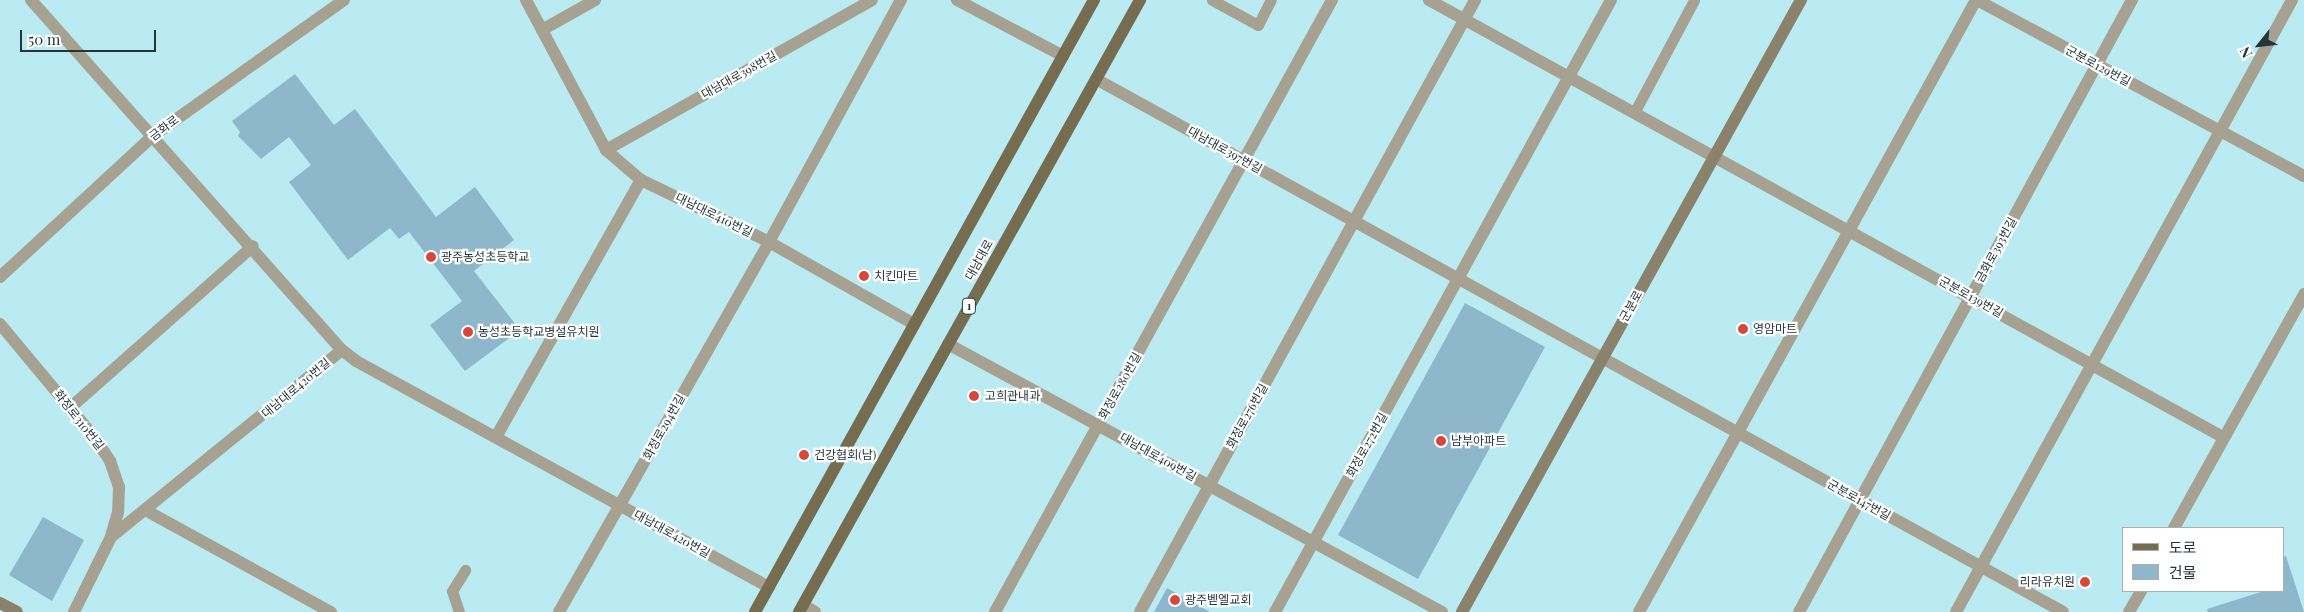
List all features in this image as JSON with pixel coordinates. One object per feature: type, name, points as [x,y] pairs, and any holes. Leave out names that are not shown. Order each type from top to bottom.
[{"type":"main road","name":"대남대로","points":[[755,612],[1094,0]]},
{"type":"main road","name":"대남대로","points":[[801,609],[1140,0]]},
{"type":"street","points":[[31,0],[253,246],[342,350]]},
{"type":"street","name":"금화로","points":[[0,276],[154,135],[344,0]]},
{"type":"street","points":[[526,0],[606,150]]},
{"type":"street","points":[[542,30],[595,0]]},
{"type":"street","name":"대남대로398번길","points":[[606,150],[872,0]]},
{"type":"street","name":"화정로294번길","points":[[559,612],[769,242],[901,0]]},
{"type":"street","points":[[958,0],[1063,56]]},
{"type":"street","name":"화정로280번길","points":[[995,612],[1332,0]]},
{"type":"street","name":"군분로139번길","points":[[1429,0],[2093,363],[2223,437]]},
{"type":"street","name":"화정로276번길","points":[[1140,612],[1475,0]]},
{"type":"street","name":"화정로272번길","points":[[1275,612],[1611,0]]},
{"type":"street","name":"군분로","points":[[1462,612],[1801,0]]},
{"type":"street","name":"군분로129번길","points":[[1849,230],[1977,0],[2304,176]]},
{"type":"street","name":"금화로393번길","points":[[1799,612],[2132,0]]},
{"type":"street","points":[[1956,612],[2292,0]]},
{"type":"street","name":"대남대로397번길","points":[[1096,79],[1459,278]]},
{"type":"street","name":"대남대로410번길","points":[[606,150],[641,180],[769,242],[914,324]]},
{"type":"street","points":[[496,437],[641,180]]},
{"type":"street","points":[[1638,612],[1849,230]]},
{"type":"street","points":[[70,408],[253,246]]},
{"type":"street","name":"군분로147번길","points":[[1459,278],[2063,612]]},
{"type":"street","points":[[2175,527],[2304,294]]},
{"type":"street","name":"화정로310번길","points":[[0,324],[70,408],[110,460],[119,487],[118,512],[111,537],[74,612]]},
{"type":"street","name":"대남대로409번길","points":[[948,344],[1442,612]]},
{"type":"street","name":"대남대로420번길","points":[[111,537],[147,511],[342,350],[356,361],[769,587]]},
{"type":"street","points":[[147,511],[331,612]]},
{"type":"street","points":[[2129,612],[2140,592]]},
{"type":"street","points":[[0,604],[17,612]]},
{"type":"street","points":[[801,609],[815,612]]},
{"type":"lane","points":[[1212,0],[1258,25],[1271,0]]},
{"type":"lane","points":[[1634,113],[1694,0]]},
{"type":"lane","points":[[459,612],[452,591],[465,570]]},
{"type":"building","points":[[295,74],[334,125],[355,109],[436,217],[475,187],[514,240],[474,271],[520,330],[465,371],[430,325],[462,301],[409,232],[399,239],[390,228],[348,260],[289,182],[311,165],[289,137],[261,159],[238,136],[240,132],[232,121]]},
{"type":"building","name":"남부아파트","points":[[1465,303],[1545,347],[1418,579],[1338,535]]},
{"type":"building","points":[[43,517],[84,540],[52,601],[9,575]]},
{"type":"building","points":[[2286,556],[2304,612],[2208,612],[2207,609],[2261,592],[2284,592],[2284,557]]},
{"type":"building","name":"광주벧엘교회","points":[[1167,588],[1210,612],[1154,612]]},
{"type":"place","name":"광주농성초등학교","points":[[431,257]]},
{"type":"place","name":"치킨마트","points":[[864,276]]},
{"type":"place","name":"영암마트","points":[[1743,329]]},
{"type":"place","name":"농성초등학교병설유치원","points":[[468,332]]},
{"type":"place","name":"고희관내과","points":[[974,396]]},
{"type":"place","name":"남부아파트","points":[[1441,441]]},
{"type":"place","name":"건강협회(남)","points":[[804,455]]},
{"type":"place","name":"리라유치원","points":[[2085,582]]},
{"type":"place","name":"광주벧엘교회","points":[[1175,600]]}]
